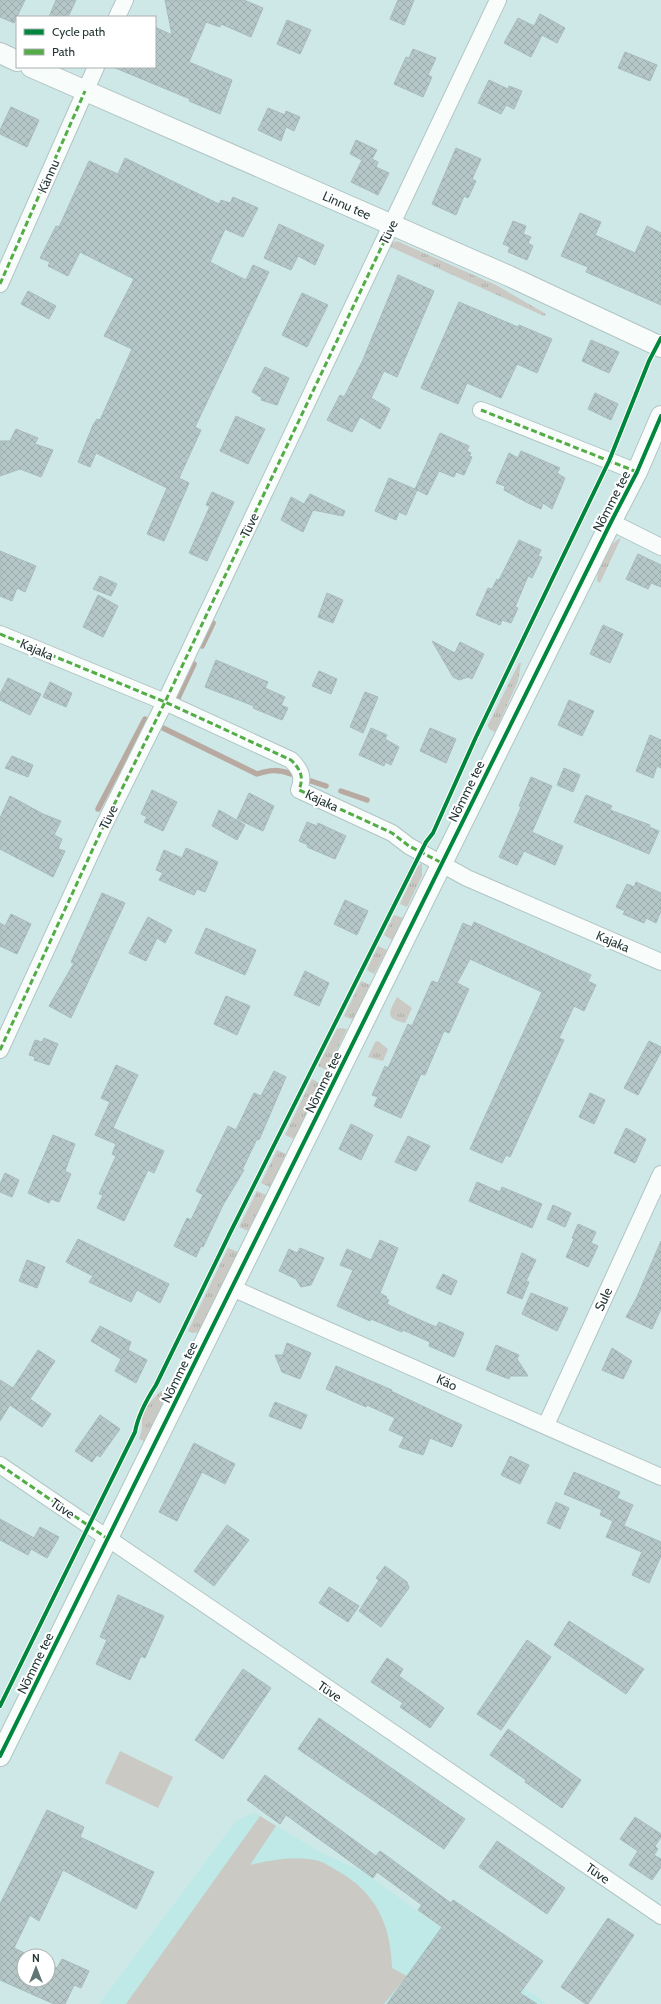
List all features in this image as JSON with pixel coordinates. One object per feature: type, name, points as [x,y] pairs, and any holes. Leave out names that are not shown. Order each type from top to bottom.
[{"type":"street","points":[[117,16],[125,0]]},
{"type":"street","name":"Tüve","points":[[0,1050],[103,828],[165,702],[498,0]]},
{"type":"street","points":[[0,53],[16,61]]},
{"type":"street","name":"Linnu tee","points":[[33,68],[509,276],[661,348]]},
{"type":"street","name":"Kännu","points":[[0,284],[96,68]]},
{"type":"street","name":"Nõmme tee","points":[[481,410],[638,472]]},
{"type":"street","name":"Nõmme tee","points":[[0,1756],[611,522],[638,472],[661,416]]},
{"type":"street","points":[[611,522],[661,546]]},
{"type":"street","name":"Kajaka","points":[[0,634],[165,702],[291,760],[302,774],[302,782],[299,790],[392,833],[410,846],[467,878],[661,962]]},
{"type":"street","name":"Sule","points":[[546,1425],[661,1174]]},
{"type":"street","name":"Käo","points":[[232,1288],[546,1425],[661,1477]]},
{"type":"street","name":"Tüve","points":[[0,1465],[661,1916]]},
{"type":"shaded area","points":[[254,1812],[320,1852],[362,1871],[547,2004],[99,2004],[236,1821]]},
{"type":"green space","points":[[397,241],[496,285],[546,314],[544,316],[386,245]]},
{"type":"green space","points":[[621,538],[600,583],[597,581],[597,576],[604,556],[612,545]]},
{"type":"green space","points":[[519,663],[521,663],[518,681],[495,732],[489,729],[488,725]]},
{"type":"green space","points":[[422,863],[422,876],[407,907],[400,904],[418,866]]},
{"type":"green space","points":[[394,915],[403,918],[392,940],[384,935]]},
{"type":"green space","points":[[378,946],[387,950],[374,974],[367,970]]},
{"type":"green space","points":[[361,981],[370,985],[353,1020],[344,1016]]},
{"type":"green space","points":[[397,997],[412,1008],[405,1023],[394,1019],[390,1014]]},
{"type":"green space","points":[[337,1029],[347,1029],[327,1070],[318,1066]]},
{"type":"green space","points":[[378,1041],[388,1049],[383,1061],[368,1057],[375,1042]]},
{"type":"green space","points":[[312,1079],[321,1084],[294,1139],[285,1135]]},
{"type":"green space","points":[[277,1150],[286,1154],[270,1187],[261,1183]]},
{"type":"green space","points":[[257,1191],[266,1195],[248,1231],[239,1227]]},
{"type":"green space","points":[[228,1248],[238,1252],[199,1332],[192,1333],[188,1331]]},
{"type":"green space","points":[[161,1391],[167,1394],[144,1441],[139,1439],[142,1430],[144,1412]]},
{"type":"green space","points":[[120,1751],[173,1777],[158,1808],[105,1783]]},
{"type":"green space","points":[[260,1816],[276,1826],[250,1865],[267,1861],[293,1858],[311,1859],[330,1866],[350,1878],[371,1899],[378,1910],[388,1937],[392,1968],[407,1976],[384,2004],[126,2004]]},
{"type":"building","points":[[0,0],[25,0],[16,16],[14,23],[0,17]]},
{"type":"building","points":[[56,0],[76,0],[68,16],[49,16]]},
{"type":"building","points":[[165,0],[244,0],[263,8],[251,37],[221,24],[220,27],[206,22],[189,62],[232,80],[220,114],[189,101],[190,99],[115,68],[156,68],[156,27],[172,35]]},
{"type":"building","points":[[398,0],[414,0],[404,25],[390,19]]},
{"type":"building","points":[[540,14],[565,28],[557,43],[542,35],[531,57],[504,43],[518,18],[534,26]]},
{"type":"building","points":[[287,20],[311,30],[300,54],[277,44]]},
{"type":"building","points":[[413,49],[436,58],[428,75],[432,77],[423,97],[394,84],[406,57],[409,58]]},
{"type":"building","points":[[625,52],[657,65],[650,81],[618,68]]},
{"type":"building","points":[[489,80],[508,89],[509,86],[522,91],[514,109],[506,105],[501,114],[478,103]]},
{"type":"building","points":[[11,107],[39,120],[27,147],[0,134],[0,130]]},
{"type":"building","points":[[268,108],[285,115],[286,111],[300,117],[294,131],[286,127],[281,141],[258,130]]},
{"type":"building","points":[[356,140],[377,150],[372,159],[378,162],[376,167],[389,173],[378,195],[351,182],[362,160],[350,154]]},
{"type":"building","points":[[456,148],[481,159],[472,179],[476,181],[468,198],[464,196],[456,215],[432,204]]},
{"type":"building","points":[[125,158],[219,204],[221,200],[230,203],[233,197],[258,208],[243,237],[225,229],[210,262],[246,280],[253,265],[269,272],[195,427],[201,430],[179,478],[189,483],[164,541],[147,534],[167,488],[96,453],[90,467],[78,462],[93,425],[97,419],[100,420],[132,349],[104,336],[134,279],[80,252],[68,276],[48,266],[50,262],[40,258],[56,226],[59,227],[89,161],[118,174]]},
{"type":"building","points":[[580,213],[601,222],[595,235],[635,253],[647,226],[661,233],[661,305],[586,272],[588,267],[561,256]]},
{"type":"building","points":[[513,221],[526,226],[523,234],[531,237],[528,243],[533,246],[527,260],[508,252],[510,247],[503,244]]},
{"type":"building","points":[[279,224],[324,245],[315,265],[298,256],[291,270],[264,258]]},
{"type":"building","points":[[398,275],[434,291],[397,377],[384,371],[371,398],[390,409],[380,429],[360,417],[352,432],[327,420],[340,395],[344,397],[362,362]]},
{"type":"building","points":[[28,291],[56,306],[49,319],[21,304]]},
{"type":"building","points":[[302,293],[328,305],[307,347],[282,335]]},
{"type":"building","points":[[459,302],[518,327],[519,325],[552,339],[537,373],[517,364],[501,398],[467,383],[458,404],[421,388]]},
{"type":"building","points":[[591,340],[619,352],[609,373],[582,361]]},
{"type":"building","points":[[265,367],[289,378],[277,405],[261,400],[262,398],[252,392]]},
{"type":"building","points":[[595,393],[618,404],[611,420],[588,409]]},
{"type":"building","points":[[236,416],[265,429],[248,464],[220,451]]},
{"type":"building","points":[[16,429],[38,438],[35,444],[53,450],[41,477],[20,469],[0,476],[0,441],[10,441]]},
{"type":"building","points":[[440,433],[469,446],[467,451],[471,453],[469,456],[472,457],[464,475],[456,472],[454,477],[439,471],[427,495],[415,489]]},
{"type":"building","points":[[521,451],[560,468],[557,473],[565,478],[552,509],[543,503],[541,509],[528,503],[504,490],[505,486],[496,483],[509,453],[518,458]]},
{"type":"building","points":[[389,478],[417,490],[406,515],[399,512],[396,520],[375,511]]},
{"type":"building","points":[[212,492],[234,502],[207,561],[189,553],[210,506],[206,505]]},
{"type":"building","points":[[310,494],[345,511],[343,516],[313,510],[303,532],[281,520],[291,497],[304,504]]},
{"type":"building","points":[[519,540],[541,550],[538,556],[542,557],[532,578],[528,576],[515,607],[518,608],[511,623],[502,620],[500,625],[476,615],[488,588],[492,589],[497,579],[499,580]]},
{"type":"building","points":[[0,551],[36,566],[25,592],[17,588],[12,601],[0,596]]},
{"type":"building","points":[[638,554],[661,565],[661,587],[651,583],[648,589],[626,579]]},
{"type":"building","points":[[100,576],[117,584],[111,596],[93,589]]},
{"type":"building","points":[[327,593],[343,600],[333,623],[318,617]]},
{"type":"building","points":[[98,595],[118,606],[103,637],[83,627]]},
{"type":"building","points":[[603,625],[623,634],[610,663],[590,654]]},
{"type":"building","points":[[432,641],[455,653],[460,642],[484,654],[472,679],[468,677],[459,680],[453,677]]},
{"type":"building","points":[[216,660],[268,682],[265,688],[285,697],[281,705],[288,708],[282,720],[253,708],[254,706],[205,687]]},
{"type":"building","points":[[319,671],[337,679],[331,694],[312,686]]},
{"type":"building","points":[[8,678],[41,694],[30,715],[0,700],[0,694]]},
{"type":"building","points":[[50,682],[72,693],[66,707],[43,697]]},
{"type":"building","points":[[365,692],[378,697],[363,733],[350,727]]},
{"type":"building","points":[[569,700],[594,711],[582,736],[558,725]]},
{"type":"building","points":[[371,728],[387,735],[385,739],[399,747],[391,765],[385,762],[384,766],[359,755]]},
{"type":"building","points":[[430,728],[456,739],[446,763],[420,751]]},
{"type":"building","points":[[650,735],[661,740],[661,768],[657,766],[653,778],[636,771]]},
{"type":"building","points":[[12,756],[33,765],[28,777],[5,768]]},
{"type":"building","points":[[564,768],[580,775],[573,792],[557,785]]},
{"type":"building","points":[[531,777],[552,786],[532,832],[563,846],[555,865],[524,851],[517,865],[499,857],[521,807],[519,806]]},
{"type":"building","points":[[152,790],[177,802],[163,831],[144,822],[147,817],[141,814]]},
{"type":"building","points":[[249,793],[274,806],[263,831],[237,819]]},
{"type":"building","points":[[586,795],[612,806],[610,810],[650,825],[649,827],[659,831],[649,854],[574,822]]},
{"type":"building","points":[[10,796],[43,814],[61,821],[54,835],[62,839],[58,849],[65,851],[53,877],[0,849],[0,818]]},
{"type":"building","points":[[219,810],[245,825],[237,840],[212,826]]},
{"type":"building","points":[[307,822],[317,826],[318,823],[346,836],[335,859],[307,847],[308,845],[299,841]]},
{"type":"building","points":[[186,848],[218,862],[205,892],[197,889],[194,895],[159,880],[163,873],[156,870],[164,850],[182,858]]},
{"type":"building","points":[[636,882],[661,893],[661,911],[656,923],[646,918],[644,923],[623,914],[625,911],[616,907],[627,884],[634,887]]},
{"type":"building","points":[[102,893],[125,903],[71,1018],[49,1006],[74,963],[71,962]]},
{"type":"building","points":[[345,900],[368,911],[357,935],[334,924]]},
{"type":"building","points":[[11,914],[31,924],[17,954],[0,946],[0,923],[5,926]]},
{"type":"building","points":[[148,917],[172,930],[165,943],[157,938],[146,961],[129,953]]},
{"type":"building","points":[[474,922],[591,975],[588,981],[596,985],[584,1011],[574,1006],[559,1038],[564,1040],[510,1157],[506,1155],[502,1163],[470,1149],[542,992],[470,959],[457,983],[469,989],[449,1033],[444,1031],[425,1075],[421,1074],[401,1118],[374,1106],[378,1097],[372,1095],[385,1066],[388,1068],[408,1024],[412,1026],[432,981],[438,983],[463,923],[472,927]]},
{"type":"building","points":[[206,928],[256,950],[245,975],[195,953]]},
{"type":"building","points":[[305,971],[329,983],[319,1006],[294,995]]},
{"type":"building","points":[[226,996],[250,1006],[237,1035],[214,1024]]},
{"type":"building","points":[[44,1038],[58,1044],[49,1065],[34,1060],[35,1057],[29,1055],[35,1040],[42,1042]]},
{"type":"building","points":[[649,1041],[661,1047],[661,1052],[638,1095],[624,1088]]},
{"type":"building","points":[[116,1065],[138,1075],[113,1128],[164,1151],[154,1173],[148,1170],[124,1221],[97,1208],[103,1195],[99,1194],[116,1156],[112,1154],[116,1144],[95,1135],[110,1102],[101,1098]]},
{"type":"building","points":[[274,1071],[286,1077],[259,1140],[257,1139],[242,1170],[244,1170],[223,1205],[203,1247],[201,1246],[196,1257],[174,1246],[187,1218],[191,1220],[203,1195],[196,1191],[228,1126],[236,1130],[254,1093],[261,1096]]},
{"type":"building","points":[[590,1093],[605,1100],[594,1124],[579,1117]]},
{"type":"building","points":[[351,1124],[373,1135],[361,1160],[339,1149]]},
{"type":"building","points":[[626,1128],[646,1139],[635,1163],[614,1153]]},
{"type":"building","points":[[53,1135],[75,1144],[65,1171],[71,1174],[59,1202],[51,1199],[49,1203],[28,1193]]},
{"type":"building","points":[[408,1136],[430,1146],[416,1171],[395,1162]]},
{"type":"building","points":[[5,1173],[19,1180],[12,1197],[0,1192],[0,1184]]},
{"type":"building","points":[[477,1182],[500,1192],[502,1187],[542,1204],[532,1228],[469,1201]]},
{"type":"building","points":[[553,1205],[571,1213],[565,1227],[547,1219]]},
{"type":"building","points":[[578,1224],[596,1232],[591,1243],[598,1246],[588,1267],[566,1257],[574,1239],[572,1238]]},
{"type":"building","points":[[78,1239],[169,1284],[160,1303],[137,1290],[131,1302],[89,1282],[93,1276],[66,1262]]},
{"type":"building","points":[[380,1240],[398,1248],[380,1293],[389,1300],[387,1304],[409,1315],[436,1327],[439,1322],[464,1333],[454,1357],[429,1346],[430,1342],[403,1330],[402,1332],[371,1319],[370,1321],[337,1306],[353,1270],[340,1265],[347,1249],[371,1260]]},
{"type":"building","points":[[661,1241],[661,1309],[652,1329],[626,1317],[636,1299]]},
{"type":"building","points":[[300,1248],[324,1258],[311,1285],[301,1287],[296,1279],[279,1271],[289,1249],[297,1253]]},
{"type":"building","points":[[522,1253],[536,1260],[526,1281],[529,1282],[522,1299],[507,1293]]},
{"type":"building","points":[[27,1260],[45,1267],[37,1288],[19,1281]]},
{"type":"building","points":[[443,1274],[457,1281],[451,1295],[436,1288]]},
{"type":"building","points":[[531,1293],[568,1308],[557,1331],[522,1314]]},
{"type":"building","points":[[100,1326],[131,1342],[128,1350],[147,1360],[136,1383],[115,1371],[121,1359],[91,1341]]},
{"type":"building","points":[[287,1343],[311,1353],[300,1379],[282,1372],[275,1355],[283,1355]]},
{"type":"building","points":[[496,1345],[519,1355],[517,1359],[528,1376],[510,1376],[509,1379],[486,1370]]},
{"type":"building","points":[[612,1348],[632,1361],[623,1379],[602,1370]]},
{"type":"building","points":[[38,1350],[55,1361],[30,1399],[51,1414],[42,1427],[10,1405],[0,1421],[0,1380],[13,1388]]},
{"type":"building","points":[[336,1366],[392,1390],[391,1391],[462,1425],[452,1447],[430,1438],[423,1455],[399,1447],[404,1437],[389,1430],[395,1418],[326,1389]]},
{"type":"building","points":[[275,1402],[307,1415],[301,1429],[269,1416]]},
{"type":"building","points":[[100,1415],[120,1429],[100,1457],[97,1455],[92,1462],[75,1451]]},
{"type":"building","points":[[194,1443],[235,1464],[225,1484],[202,1472],[177,1521],[159,1512]]},
{"type":"building","points":[[510,1456],[529,1465],[520,1484],[501,1475]]},
{"type":"building","points":[[574,1472],[620,1492],[617,1498],[633,1505],[624,1525],[620,1524],[661,1542],[661,1556],[649,1583],[632,1575],[642,1552],[606,1537],[613,1521],[600,1515],[602,1510],[564,1494]]},
{"type":"building","points":[[556,1502],[569,1508],[560,1529],[547,1523]]},
{"type":"building","points":[[0,1519],[34,1538],[40,1527],[59,1537],[47,1558],[31,1549],[28,1555],[0,1540]]},
{"type":"building","points":[[227,1525],[249,1540],[214,1586],[194,1571]]},
{"type":"building","points":[[385,1566],[407,1582],[409,1588],[381,1627],[359,1611],[379,1580],[376,1578]]},
{"type":"building","points":[[329,1587],[359,1606],[348,1622],[319,1603]]},
{"type":"building","points":[[118,1595],[164,1616],[145,1658],[141,1656],[130,1680],[96,1664],[107,1640],[100,1637]]},
{"type":"building","points":[[569,1621],[644,1669],[626,1694],[554,1645]]},
{"type":"building","points":[[527,1640],[551,1657],[501,1730],[477,1714]]},
{"type":"building","points":[[387,1658],[403,1669],[399,1676],[444,1708],[430,1728],[400,1707],[403,1703],[371,1682]]},
{"type":"building","points":[[243,1669],[271,1688],[223,1759],[195,1740]]},
{"type":"building","points":[[319,1718],[465,1819],[444,1849],[298,1749]]},
{"type":"building","points":[[508,1729],[581,1780],[562,1808],[525,1782],[526,1780],[490,1755]]},
{"type":"building","points":[[265,1775],[376,1856],[380,1851],[451,1903],[453,1900],[543,1961],[520,1993],[537,2004],[387,2004],[442,1927],[418,1910],[422,1905],[377,1872],[373,1878],[286,1815],[280,1824],[247,1800]]},
{"type":"building","points":[[47,1810],[84,1827],[80,1837],[154,1872],[136,1909],[63,1870],[39,1921],[30,1915],[14,1948],[16,1949],[16,1987],[0,1980],[0,1904]]},
{"type":"building","points":[[635,1817],[661,1834],[661,1837],[655,1846],[658,1849],[654,1855],[661,1859],[661,1867],[652,1880],[629,1865],[638,1851],[620,1839]]},
{"type":"building","points":[[497,1841],[565,1888],[547,1914],[479,1867]]},
{"type":"building","points":[[608,1918],[634,1935],[588,2004],[586,2004],[561,1987]]},
{"type":"building","points":[[62,1959],[89,1971],[81,1988],[74,1985],[65,2004],[54,2004],[18,1988],[56,1988],[56,1968]]},
{"type":"waterway","points":[[202,646],[213,623]]},
{"type":"waterway","points":[[178,698],[194,664]]},
{"type":"waterway","points":[[98,809],[145,719]]},
{"type":"waterway","points":[[163,728],[257,774],[274,771],[282,771],[291,774]]},
{"type":"waterway","points":[[311,781],[326,786]]},
{"type":"waterway","points":[[341,791],[367,800]]},
{"type":"marked path","points":[[0,284],[85,91]]},
{"type":"marked path","points":[[0,1050],[103,827],[165,702],[392,225]]},
{"type":"marked path","points":[[481,410],[637,472]]},
{"type":"marked path","points":[[0,634],[165,702],[291,760],[301,774],[301,785],[299,790],[392,833],[409,846],[442,863]]},
{"type":"marked path","points":[[0,1465],[108,1539]]},
{"type":"cycle path","points":[[0,1706],[135,1432],[143,1407],[156,1385],[230,1233],[426,842],[433,833],[476,737],[609,461],[649,361],[661,338]]},
{"type":"cycle path","points":[[0,1756],[637,472],[661,416]]}]
